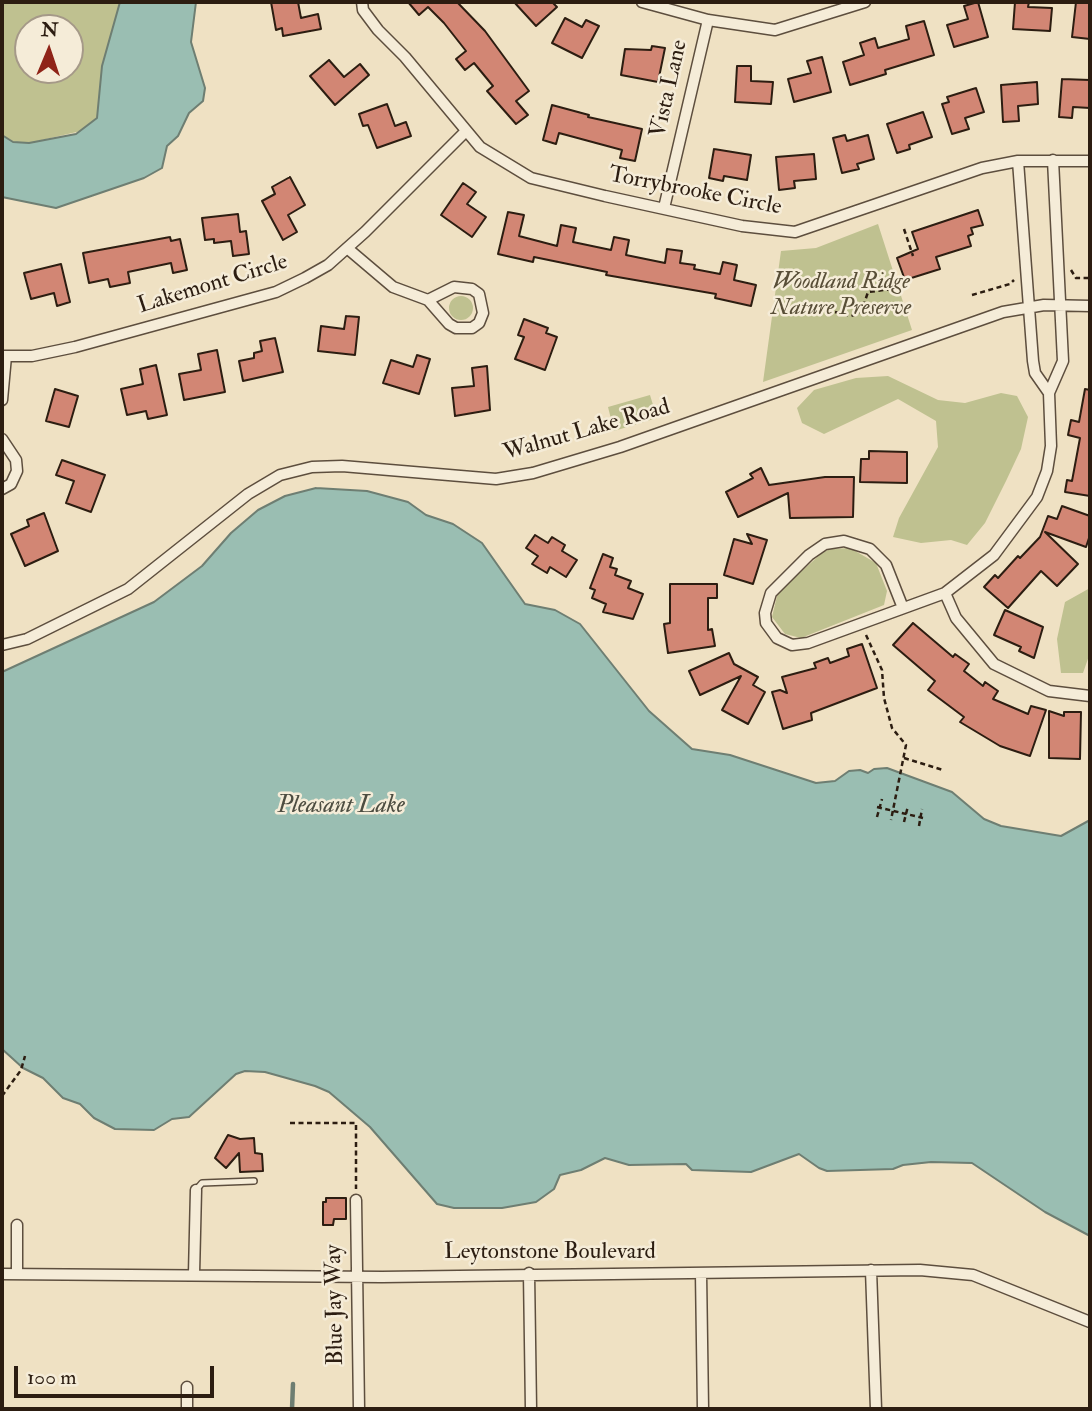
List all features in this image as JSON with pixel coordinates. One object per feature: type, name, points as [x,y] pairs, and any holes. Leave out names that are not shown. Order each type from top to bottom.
[{"type":"street","name":"Torrybrooke Circle","points":[[362,2],[363,10],[377,30],[405,57],[480,147],[531,178],[753,228],[794,232],[982,168],[1018,161],[1090,161]]},
{"type":"street","points":[[642,2],[708,20],[775,30],[865,2]]},
{"type":"street","name":"Vista Lane","points":[[664,208],[708,20]]},
{"type":"street","name":"Lakemont Circle","points":[[4,356],[33,356],[75,347],[276,292],[328,265],[466,131]]},
{"type":"street","points":[[902,608],[886,565],[870,549],[844,541],[825,544],[809,555],[776,587],[767,602],[766,623],[777,638],[792,645],[808,643],[945,593],[994,555],[1037,497],[1047,471],[1051,446],[1049,393],[1063,361],[1053,160]]},
{"type":"street","points":[[1018,161],[1035,373],[1049,393]]},
{"type":"street","points":[[347,248],[393,287],[428,300],[449,324],[456,328],[472,328],[479,323],[483,313],[479,294],[471,289],[454,287],[428,300]]},
{"type":"street","name":"Walnut Lake Road","points":[[2,645],[27,639],[128,589],[248,494],[280,475],[312,467],[342,466],[496,479],[533,473],[620,447],[972,322],[1030,307],[1060,304],[1090,306]]},
{"type":"street","points":[[2,400],[4,356]]},
{"type":"street","points":[[2,439],[16,460],[17,471],[11,484],[2,489]]},
{"type":"street","points":[[945,593],[956,618],[994,664],[1049,691],[1090,696]]},
{"type":"street","points":[[194,1274],[196,1190]]},
{"type":"street","name":"Blue Jay Way","points":[[356,1200],[359,1409]]},
{"type":"street","points":[[17,1225],[17,1274]]},
{"type":"street","points":[[871,1270],[876,1409]]},
{"type":"street","name":"Leytonstone Boulevard","points":[[2,1274],[356,1277],[920,1270],[973,1275],[1090,1322]]},
{"type":"street","points":[[529,1273],[531,1409]]},
{"type":"street","points":[[701,1273],[703,1409]]},
{"type":"street","points":[[187,1387],[187,1409]]},
{"type":"lane","points":[[196,1190],[202,1184],[254,1181]]},
{"type":"path","points":[[904,229],[913,256]]},
{"type":"path","points":[[835,312],[851,316],[860,313],[868,292],[900,288]]},
{"type":"path","points":[[862,625],[882,670],[884,698],[892,729],[906,745],[891,820]]},
{"type":"path","points":[[904,758],[943,771]]},
{"type":"path","points":[[877,817],[881,799]]},
{"type":"path","points":[[904,822],[908,806]]},
{"type":"path","points":[[878,808],[922,818]]},
{"type":"path","points":[[919,826],[922,809]]},
{"type":"path","points":[[2,1096],[21,1070],[25,1056]]},
{"type":"path","points":[[290,1123],[356,1123],[356,1200]]},
{"type":"green space","points":[[2,2],[120,2],[102,66],[97,118],[85,130],[29,143],[13,142],[2,135]]},
{"type":"green space","name":"Woodland Ridge Nature Preserve","points":[[878,224],[912,330],[763,382],[781,251],[816,248]]},
{"type":"green space","points":[[461,296],[470,299],[473,308],[470,317],[461,320],[452,317],[449,308],[452,299]]},
{"type":"green space","points":[[888,376],[938,400],[965,403],[1001,393],[1017,396],[1028,417],[1021,449],[1006,481],[985,523],[967,545],[951,540],[921,543],[893,537],[899,518],[938,447],[936,421],[898,399],[824,434],[802,423],[797,408],[814,390],[856,378]]},
{"type":"green space","points":[[650,395],[657,418],[614,431],[608,407]]},
{"type":"green space","points":[[850,548],[876,563],[887,591],[884,605],[801,638],[785,634],[772,617],[778,592],[822,553],[830,549]]},
{"type":"green space","points":[[1090,588],[1090,653],[1083,673],[1061,673],[1057,639],[1065,602]]},
{"type":"water","points":[[120,2],[196,2],[191,42],[205,88],[203,101],[189,113],[178,136],[167,146],[162,168],[144,178],[56,208],[2,197],[2,135],[13,142],[29,143],[76,134],[97,118],[102,66]]},
{"type":"water","name":"Pleasant Lake","points":[[316,488],[367,491],[408,502],[426,515],[453,524],[482,543],[525,604],[555,610],[580,624],[649,711],[692,749],[730,755],[816,783],[835,781],[849,771],[860,770],[868,773],[874,769],[887,768],[952,792],[984,819],[1001,826],[1061,836],[1090,820],[1090,1236],[1045,1212],[972,1163],[931,1162],[903,1165],[893,1169],[827,1171],[799,1154],[751,1172],[692,1170],[686,1164],[629,1165],[605,1158],[581,1170],[560,1175],[554,1189],[536,1202],[502,1208],[454,1208],[437,1204],[370,1127],[329,1092],[315,1086],[265,1072],[245,1071],[236,1074],[189,1117],[172,1119],[154,1130],[115,1129],[94,1118],[80,1104],[63,1098],[43,1078],[23,1068],[2,1049],[2,672],[154,602],[202,566],[231,533],[258,510],[285,496]]},
{"type":"building","points":[[271,2],[298,2],[301,18],[318,14],[321,29],[283,36],[282,28],[276,30]]},
{"type":"building","points":[[408,2],[457,2],[485,31],[529,91],[516,101],[528,115],[516,124],[487,91],[493,86],[474,63],[465,70],[456,59],[466,51],[444,23],[428,7],[419,15]]},
{"type":"building","points":[[514,2],[552,2],[557,7],[536,26]]},
{"type":"building","points":[[978,2],[988,37],[954,47],[947,25],[968,19],[964,6]]},
{"type":"building","points":[[1015,2],[1029,2],[1028,7],[1052,8],[1050,31],[1013,29]]},
{"type":"building","points":[[1076,2],[1090,2],[1090,39],[1072,37]]},
{"type":"building","points":[[565,18],[582,27],[586,20],[599,26],[582,58],[552,43]]},
{"type":"building","points":[[924,21],[934,55],[885,70],[886,74],[850,85],[843,62],[864,55],[860,43],[875,38],[878,48],[909,39],[906,26]]},
{"type":"building","points":[[652,46],[665,48],[658,82],[621,75],[625,49],[651,50]]},
{"type":"building","points":[[822,57],[831,92],[794,102],[788,79],[811,73],[807,61]]},
{"type":"building","points":[[329,60],[344,77],[360,64],[369,75],[335,105],[310,76]]},
{"type":"building","points":[[737,66],[751,66],[751,81],[773,82],[771,104],[735,102]]},
{"type":"building","points":[[1062,79],[1090,80],[1090,108],[1073,107],[1072,118],[1059,117]]},
{"type":"building","points":[[1037,82],[1038,104],[1018,106],[1019,121],[1003,122],[1001,85]]},
{"type":"building","points":[[976,88],[984,112],[965,118],[969,129],[952,134],[942,104],[949,102],[947,97]]},
{"type":"building","points":[[387,104],[395,126],[406,122],[411,136],[377,148],[368,125],[363,126],[359,114]]},
{"type":"building","points":[[552,105],[589,115],[588,117],[642,129],[635,161],[620,158],[622,150],[559,133],[556,144],[543,140]]},
{"type":"building","points":[[923,112],[932,137],[909,145],[910,149],[897,153],[887,124]]},
{"type":"building","points":[[845,135],[847,141],[868,135],[874,159],[857,164],[859,169],[842,173],[833,138]]},
{"type":"building","points":[[714,149],[751,155],[747,180],[724,176],[723,181],[709,178]]},
{"type":"building","points":[[814,154],[816,179],[794,181],[795,188],[779,190],[776,157]]},
{"type":"building","points":[[290,177],[305,205],[288,215],[297,232],[283,240],[262,201],[275,194],[272,187]]},
{"type":"building","points":[[463,183],[476,192],[467,204],[486,217],[472,237],[441,215]]},
{"type":"building","points":[[978,210],[983,225],[971,228],[973,234],[968,236],[971,246],[936,257],[940,269],[905,280],[897,258],[918,249],[912,232]]},
{"type":"building","points":[[508,212],[524,215],[519,236],[557,246],[561,225],[576,228],[573,242],[611,250],[614,237],[629,240],[626,255],[665,263],[667,249],[682,251],[680,263],[720,274],[723,262],[737,265],[734,280],[756,285],[751,306],[715,298],[716,294],[606,275],[607,272],[534,257],[533,262],[498,254]]},
{"type":"building","points":[[238,214],[240,232],[246,231],[249,254],[233,256],[231,241],[214,243],[214,239],[205,240],[202,218]]},
{"type":"building","points":[[170,237],[171,241],[180,239],[187,270],[173,273],[171,263],[128,272],[130,283],[110,287],[108,279],[89,283],[83,253]]},
{"type":"building","points":[[61,264],[70,302],[57,306],[54,293],[31,299],[24,273]]},
{"type":"building","points":[[346,316],[359,317],[355,355],[318,351],[321,326],[344,329]]},
{"type":"building","points":[[524,319],[548,328],[546,333],[557,337],[545,370],[515,359],[524,337],[518,335]]},
{"type":"building","points":[[275,338],[283,372],[243,381],[239,361],[254,358],[254,353],[262,351],[260,341]]},
{"type":"building","points":[[217,350],[225,392],[184,400],[179,374],[201,370],[198,354]]},
{"type":"building","points":[[417,355],[430,359],[419,394],[383,383],[391,360],[413,367]]},
{"type":"building","points":[[156,365],[167,415],[148,419],[146,411],[127,415],[121,389],[143,384],[140,369]]},
{"type":"building","points":[[487,366],[490,410],[455,416],[452,388],[474,386],[472,368]]},
{"type":"building","points":[[55,389],[78,396],[69,427],[46,421]]},
{"type":"building","points":[[1085,389],[1090,390],[1090,496],[1065,492],[1067,480],[1072,481],[1080,438],[1068,435],[1071,420],[1079,422]]},
{"type":"building","points":[[869,451],[907,452],[907,483],[860,482],[861,459],[869,459]]},
{"type":"building","points":[[62,460],[105,475],[91,512],[66,503],[74,481],[56,475]]},
{"type":"building","points":[[761,468],[769,485],[825,477],[854,477],[853,517],[790,518],[788,493],[738,517],[726,492],[753,478],[750,474]]},
{"type":"building","points":[[1062,506],[1090,516],[1090,535],[1086,547],[1045,532],[1078,564],[1057,586],[1041,571],[1008,608],[984,587],[995,575],[998,578],[1018,556],[1020,558],[1040,537],[1048,516],[1057,519]]},
{"type":"building","points":[[44,513],[58,551],[25,566],[11,534],[29,526],[27,520]]},
{"type":"building","points":[[747,534],[767,540],[753,584],[724,575],[734,539],[752,544]]},
{"type":"building","points":[[535,535],[548,543],[552,537],[565,545],[562,551],[577,560],[566,577],[550,567],[547,573],[532,564],[538,556],[526,548]]},
{"type":"building","points":[[603,554],[613,558],[610,567],[617,569],[615,575],[631,581],[628,588],[643,594],[633,619],[603,612],[606,604],[592,598],[595,590],[590,588]]},
{"type":"building","points":[[670,584],[717,584],[717,598],[708,598],[708,630],[712,629],[715,646],[668,653],[664,624],[670,623]]},
{"type":"building","points":[[1005,610],[1043,627],[1034,658],[1019,651],[1021,647],[994,635]]},
{"type":"building","points":[[913,623],[953,657],[955,654],[969,664],[964,671],[983,686],[985,682],[998,691],[993,699],[1028,714],[1031,706],[1046,710],[1030,756],[1000,746],[960,722],[964,717],[928,690],[935,681],[893,645]]},
{"type":"building","points":[[862,644],[877,688],[811,713],[812,720],[783,729],[772,692],[780,690],[787,693],[782,677],[816,668],[814,663],[828,658],[830,663],[849,656],[847,649]]},
{"type":"building","points":[[729,653],[734,664],[758,677],[753,685],[765,692],[748,724],[722,710],[741,676],[700,695],[689,671]]},
{"type":"building","points":[[1049,711],[1064,716],[1064,712],[1081,712],[1080,759],[1049,758]]},
{"type":"building","points":[[228,1135],[240,1139],[254,1138],[255,1153],[262,1154],[263,1171],[240,1172],[239,1153],[226,1168],[215,1158]]},
{"type":"building","points":[[326,1198],[346,1198],[346,1219],[334,1219],[333,1225],[323,1225],[323,1202],[326,1202]]},
{"type":"waterway","points":[[292,1409],[293,1384]]}]
